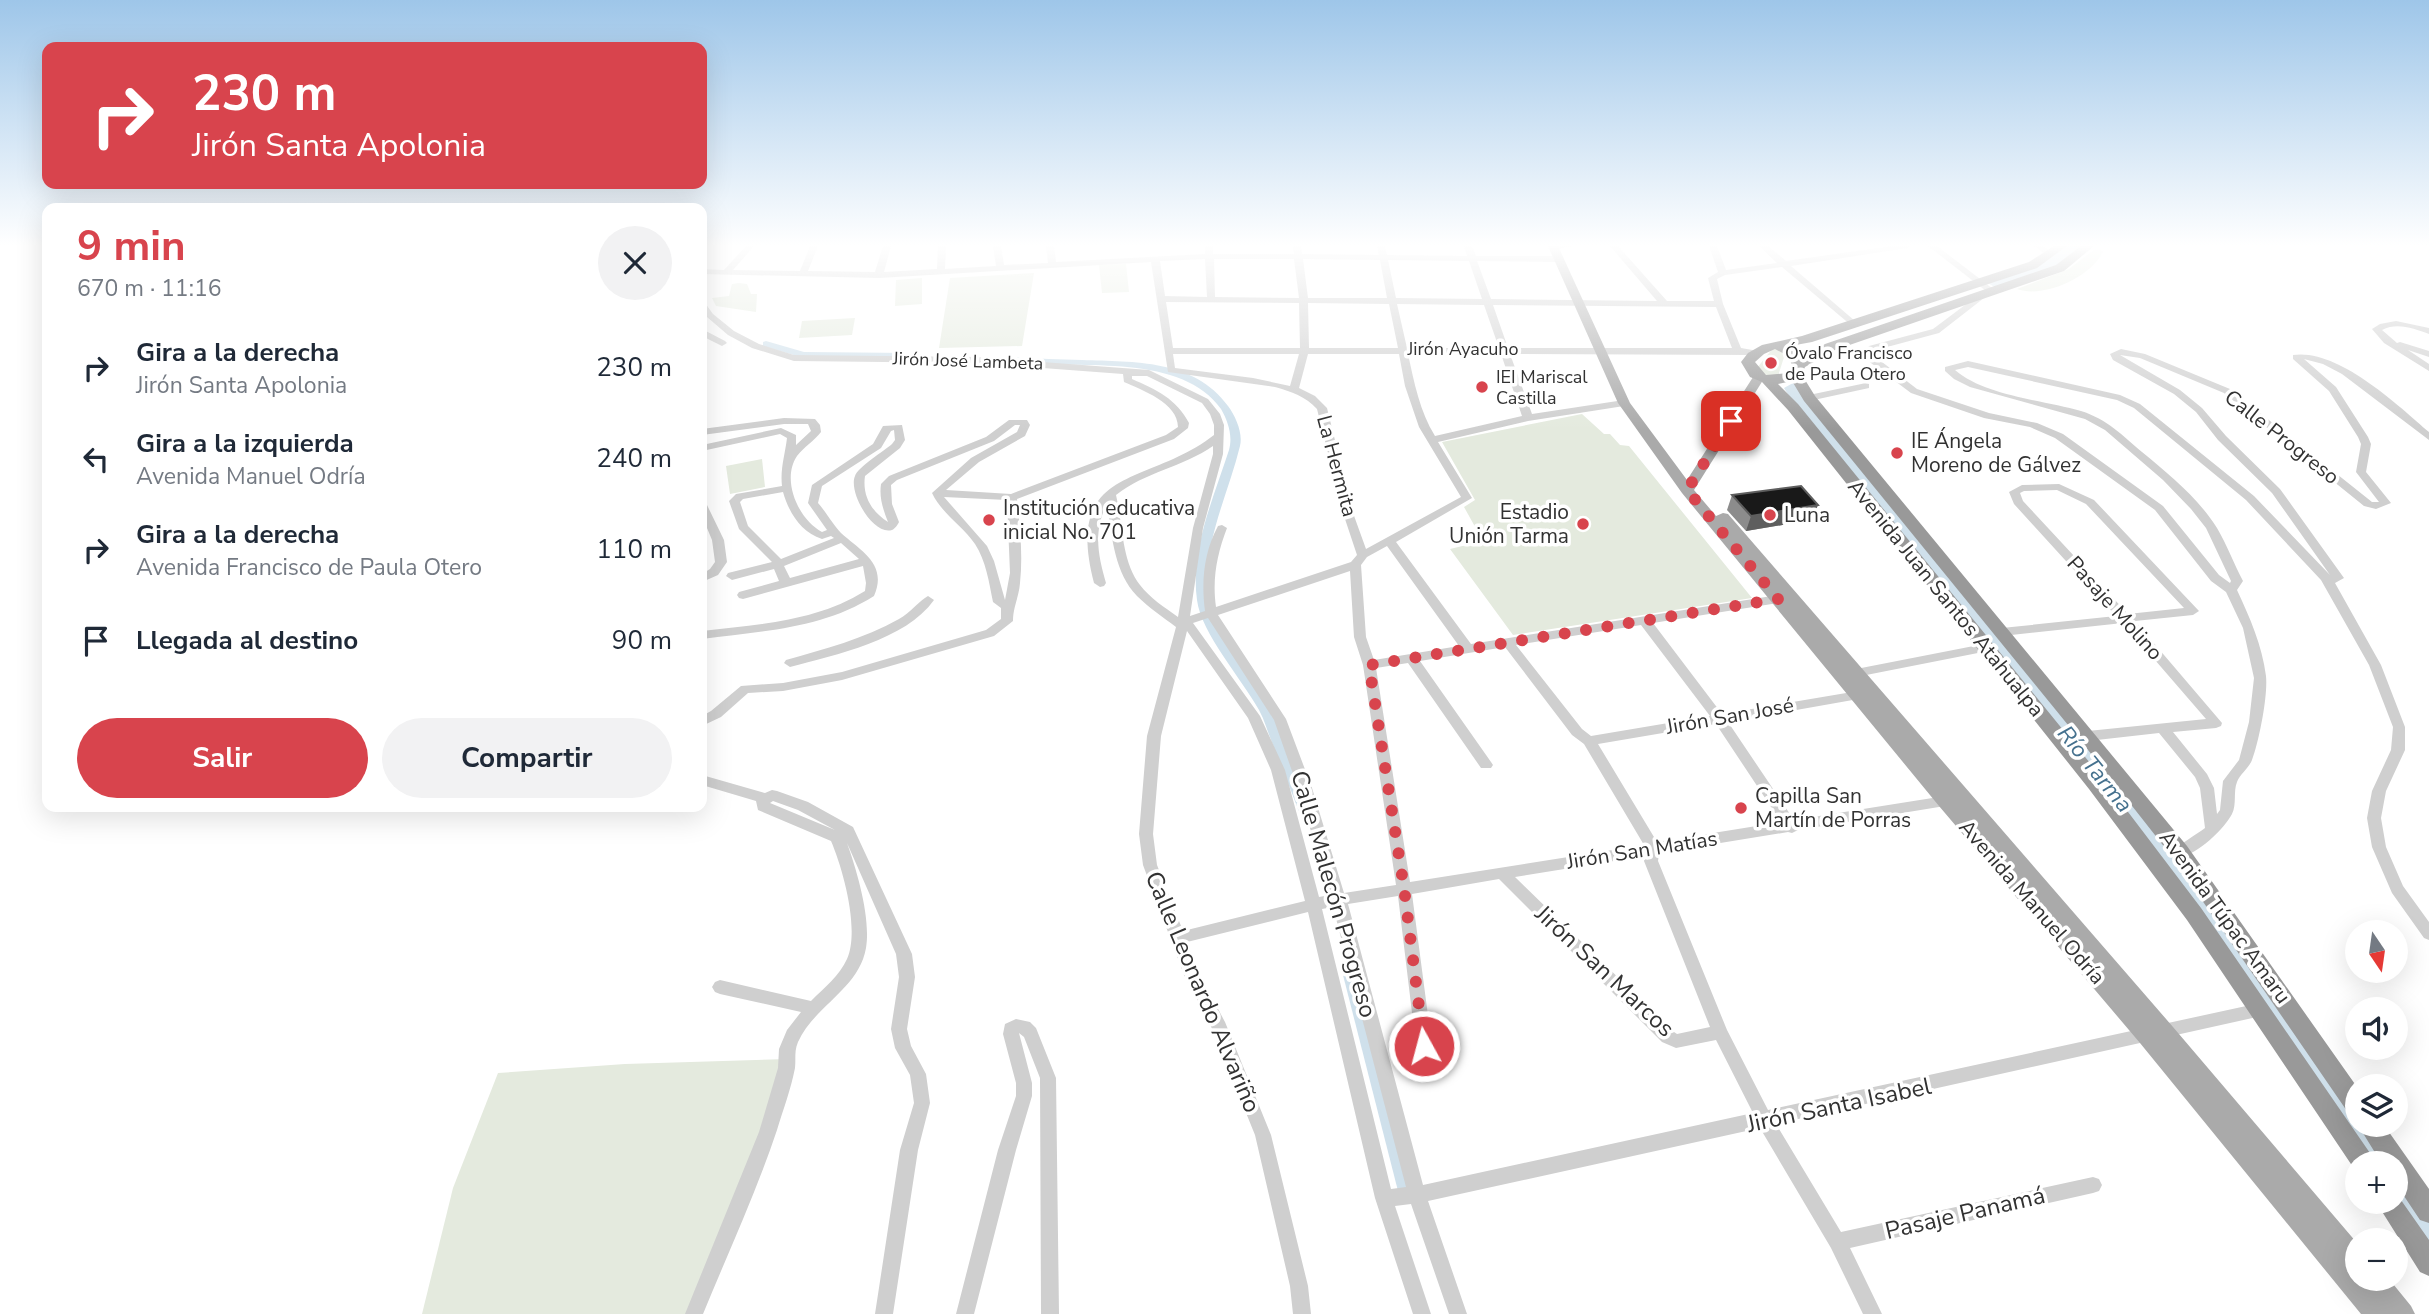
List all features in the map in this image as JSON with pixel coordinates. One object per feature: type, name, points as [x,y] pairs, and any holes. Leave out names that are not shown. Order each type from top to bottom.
[{"type":"highway","points":[[1915,307],[1852,323],[1755,353],[1748,362],[1749,368],[1762,378],[1784,380],[1829,347],[1938,307]]},
{"type":"highway","points":[[1777,345],[1791,350],[1797,370]]},
{"type":"highway","name":"Avenida Túpac Amaru","points":[[1797,370],[1809,398],[2088,736],[2180,852],[2345,1089]]},
{"type":"highway","name":"Avenida Juan Santos Atahualpa","points":[[1762,378],[1793,407],[1984,648],[2096,784],[2194,914],[2354,1151]]},
{"type":"highway","points":[[2378,1137],[2429,1211]]},
{"type":"highway","points":[[2396,1214],[2429,1263]]},
{"type":"main road","name":"Avenida Manuel Odría","points":[[1578,307],[1624,402],[1668,463],[1754,561],[1944,791],[2345,1247]]},
{"type":"main road","points":[[1690,486],[1762,378]]},
{"type":"main road","name":"Avenida Manuel Odría","points":[[1754,561],[1778,599],[1849,675]]},
{"type":"main road","name":"Avenida Manuel Odría","points":[[2157,1035],[2376,1314]]},
{"type":"main road","points":[[2383,1291],[2403,1314]]},
{"type":"street","points":[[1164,307],[1171,370]]},
{"type":"street","points":[[1294,388],[1300,376],[1304,349],[1303,307]]},
{"type":"street","points":[[1111,496],[1122,556],[1131,581],[1141,594],[1197,618],[1359,560],[1467,498],[1424,426],[1410,386],[1393,307]]},
{"type":"street","points":[[1489,307],[1528,418]]},
{"type":"street","points":[[1720,307],[1738,351]]},
{"type":"street","points":[[1834,307],[1852,323]]},
{"type":"street","points":[[1964,307],[1936,331],[1872,348],[1868,355],[1914,391],[1987,416],[2033,425],[2059,436],[2131,486],[2159,508],[2215,578],[2231,590],[2249,628],[2260,678],[2255,722],[2245,761],[2233,773],[2230,781],[2227,811],[2212,830],[2180,852]]},
{"type":"street","name":"Jirón José Lambeta","points":[[707,313],[730,333],[777,354],[794,358],[975,360],[1136,372],[1164,379],[1206,401],[1219,425],[1219,436]]},
{"type":"street","points":[[2429,325],[2399,320],[2382,325],[2377,330],[2387,341],[2429,368]]},
{"type":"street","points":[[2382,325],[2401,324],[2429,331]]},
{"type":"street","points":[[707,335],[722,343]]},
{"type":"street","points":[[2387,341],[2429,354]]},
{"type":"street","name":"Jirón Ayacuho","points":[[1171,351],[1598,349],[1755,353]]},
{"type":"street","name":"Calle Progreso","points":[[2326,578],[2339,578],[2276,491],[2256,469],[2228,444],[2186,398],[2116,358],[2115,354],[2121,352],[2142,356],[2227,391],[2368,504],[2376,506],[2386,503],[2361,472],[2366,444],[2363,437],[2333,389],[2296,357],[2313,357],[2359,382],[2388,402],[2429,437]]},
{"type":"street","points":[[2231,590],[2236,582],[2212,530],[2200,514],[2175,484],[2108,427],[2091,418],[2003,394],[1951,373],[1948,369],[1960,364],[2120,398],[2137,407],[2250,498],[2326,578],[2375,665],[2399,727],[2398,750],[2379,792],[2374,818],[2379,847],[2397,889],[2429,934]]},
{"type":"street","name":"La Hermita","points":[[1171,370],[1294,388],[1317,399],[1322,408],[1359,560],[1360,637],[1369,665],[1404,888],[1424,1046]]},
{"type":"street","points":[[937,493],[1012,497],[1170,437],[1183,428],[1180,413],[1152,391],[1127,380],[1128,374],[1136,372]]},
{"type":"street","points":[[1809,398],[1866,386]]},
{"type":"street","points":[[1432,440],[1528,418],[1624,402]]},
{"type":"street","points":[[707,432],[784,420],[811,421],[816,425],[817,432],[790,457]]},
{"type":"street","points":[[707,634],[816,618],[851,607],[870,593],[872,574],[866,561],[838,536],[813,503],[817,485],[877,446],[887,428],[898,427],[900,440],[860,475],[858,487],[861,500],[882,524],[890,527],[894,522],[886,504],[885,490],[886,484],[893,478],[989,439],[1013,422],[1023,422],[1025,425],[1021,434],[975,460],[937,493]]},
{"type":"street","points":[[707,447],[781,431],[792,437],[787,475],[789,503],[817,534],[838,536]]},
{"type":"street","points":[[1100,583],[1092,534],[1095,517],[1111,496],[1127,480],[1188,457],[1219,436]]},
{"type":"street","points":[[1197,618],[1200,529],[1215,468],[1219,436]]},
{"type":"street","name":"Pasaje Molino","points":[[2127,620],[2193,611],[2091,502],[2059,487],[2022,488],[2014,492],[2018,502],[2127,620],[2216,723],[2162,728]]},
{"type":"street","points":[[786,583],[779,564],[743,527],[734,501],[740,496],[788,488]]},
{"type":"street","points":[[937,493],[941,502],[978,541],[990,564],[999,602],[1007,606]]},
{"type":"street","points":[[707,718],[745,689],[783,687],[842,676],[990,633],[1007,621],[1007,606],[1013,599],[1016,554],[1012,497]]},
{"type":"street","points":[[707,516],[718,540],[721,562],[714,572],[707,576]]},
{"type":"street","points":[[1197,618],[1208,589],[1212,553],[1219,529],[1200,529]]},
{"type":"street","points":[[732,576],[779,564],[838,536]]},
{"type":"street","points":[[1390,542],[1467,648]]},
{"type":"street","points":[[743,595],[866,561]]},
{"type":"street","points":[[1369,665],[1778,599]]},
{"type":"street","points":[[790,663],[876,635],[923,609],[928,600]]},
{"type":"street","name":"Calle Malecón Progreso","points":[[1197,618],[1254,716],[1278,770],[1326,902],[1415,1196],[1458,1314]]},
{"type":"street","name":"Calle Malecón Progreso","points":[[1197,618],[1280,719],[1305,788],[1386,1198],[1422,1314]]},
{"type":"street","name":"Calle Leonardo Alvariño","points":[[1197,618],[1154,736],[1146,834],[1150,865],[1192,975],[1217,1022],[1263,1135],[1299,1286],[1302,1314]]},
{"type":"street","points":[[1644,620],[1718,717],[1792,828]]},
{"type":"street","points":[[2002,632],[2127,620]]},
{"type":"street","points":[[1507,642],[1577,732],[1589,741],[1654,848],[1651,861],[1720,1032],[1766,1121],[1837,1242],[1873,1314]]},
{"type":"street","points":[[1849,675],[1984,648]]},
{"type":"street","points":[[1412,659],[1486,765]]},
{"type":"street","name":"Jirón San José","points":[[1589,741],[1864,694]]},
{"type":"street","points":[[2088,736],[2162,728],[2200,774],[2207,788],[2212,830]]},
{"type":"street","points":[[707,781],[790,801],[848,831],[904,954],[907,977],[900,1029],[903,1048],[918,1073],[922,1103],[909,1150],[884,1314]]},
{"type":"street","name":"Jirón San Matías","points":[[1326,902],[1501,872],[1792,828],[1944,791]]},
{"type":"street","points":[[694,1314],[759,1154],[787,1068],[788,1049],[814,1007],[835,989],[850,969],[859,950],[857,919],[847,863],[837,837],[763,806],[765,797]]},
{"type":"street","name":"Jirón San Marcos","points":[[1501,872],[1668,1037],[1676,1041],[1720,1032]]},
{"type":"street","points":[[1180,938],[1326,902]]},
{"type":"street","points":[[720,987],[814,1007]]},
{"type":"street","name":"Jirón Santa Isabel","points":[[1386,1198],[1415,1196],[1766,1121],[2260,1010]]},
{"type":"street","points":[[965,1314],[1007,1150],[1024,1096],[1024,1083],[1011,1034],[1011,1029],[1016,1026],[1024,1027],[1030,1033],[1048,1078],[1050,1314]]},
{"type":"street","name":"Pasaje Panamá","points":[[1837,1242],[2093,1185]]},
{"type":"shaded area","points":[[725,307],[756,307],[756,312]]},
{"type":"shaded area","points":[[945,307],[1028,307],[1022,346],[939,348]]},
{"type":"shaded area","points":[[855,318],[852,335],[799,338],[802,321]]},
{"type":"shaded area","points":[[1773,348],[1778,348],[1785,354],[1778,376],[1768,377],[1757,368]]},
{"type":"shaded area","name":"Estadio Unión Tarma","points":[[1582,414],[1604,434],[1610,434],[1620,445],[1629,446],[1752,598],[1513,635],[1450,549],[1483,541],[1464,507],[1475,500],[1442,442]]},
{"type":"shaded area","points":[[762,459],[765,487],[730,494],[726,466]]},
{"type":"shaded area","points":[[788,1059],[697,1314],[422,1314],[453,1188],[498,1073],[625,1064]]},
{"type":"building","points":[[1801,486],[1818,505],[1751,516],[1732,495]]},
{"type":"waterway","points":[[766,344],[804,355],[911,356]]},
{"type":"waterway","points":[[992,359],[1152,366],[1195,382],[1208,390],[1228,412],[1236,442],[1210,530],[1202,577],[1203,599],[1207,619],[1266,711],[1305,809]]},
{"type":"waterway","name":"Río Tarma","points":[[1793,388],[1809,415],[2120,795],[2273,1006],[2370,1151]]},
{"type":"waterway","points":[[1351,975],[1407,1191]]},
{"type":"waterway","name":"Río Tarma","points":[[2408,1206],[2429,1238]]},
{"type":"place","name":"Óvalo Francisco de Paula Otero","points":[[1771,363]]},
{"type":"place","name":"IEI Mariscal Castilla","points":[[1482,387]]},
{"type":"place","name":"IE Ángela Moreno de Gálvez","points":[[1897,453]]},
{"type":"place","name":"Luna","points":[[1770,515]]},
{"type":"place","name":"Institución educativa inicial No. 701","points":[[989,520]]},
{"type":"place","name":"Estadio Unión Tarma","points":[[1583,524]]},
{"type":"place","name":"Capilla San Martín de Porras","points":[[1741,808]]},
{"type":"route","points":[[1424,1046],[1404,888],[1369,665],[1778,599],[1687,490],[1731,421]]}]
